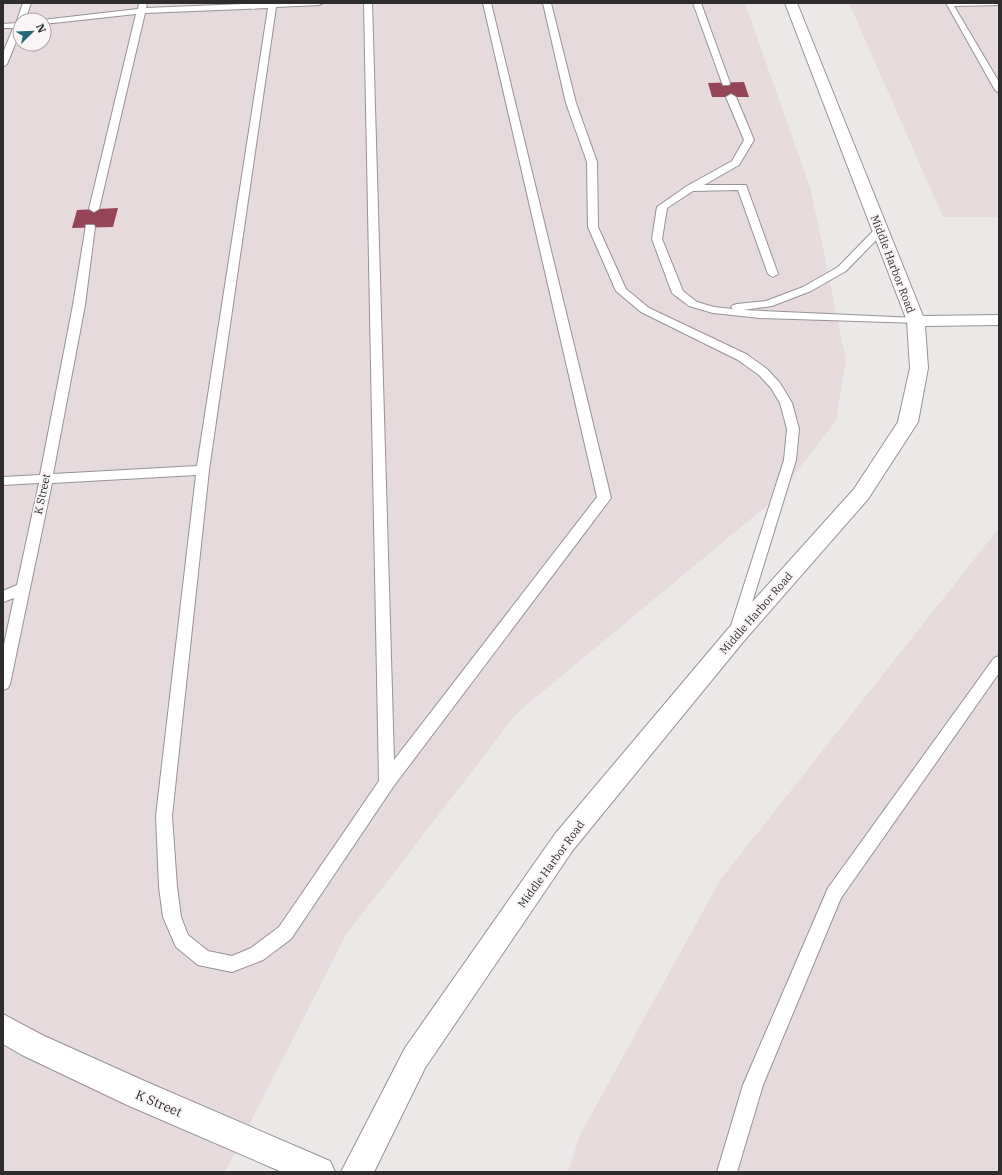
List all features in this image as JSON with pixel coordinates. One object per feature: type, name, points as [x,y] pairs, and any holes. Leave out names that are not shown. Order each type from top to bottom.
[{"type":"main road","name":"Middle Harbor Road","points":[[357,1172],[416,1058],[564,842],[734,636],[861,494],[908,422],[918,368],[916,321],[791,3]]},
{"type":"main road","points":[[916,321],[999,320]]},
{"type":"main road","name":"K Street","points":[[3,1028],[32,1045],[138,1094],[319,1172]]},
{"type":"lane","points":[[52,21],[142,7],[319,3]]},
{"type":"lane","points":[[368,3],[387,782]]},
{"type":"lane","points":[[273,4],[203,470],[164,816],[168,887],[172,917],[182,941],[204,959],[232,964],[257,954],[286,933],[387,782],[604,498],[487,3]]},
{"type":"lane","points":[[547,3],[571,103],[592,162],[592,227],[621,291],[646,310],[742,357],[763,372],[776,386],[786,403],[793,429],[790,460],[734,636]]},
{"type":"lane","points":[[697,3],[726,83]]},
{"type":"lane","points":[[999,3],[949,4],[999,90]]},
{"type":"lane","points":[[94,209],[142,7]]},
{"type":"lane","points":[[3,64],[12,42]]},
{"type":"lane","points":[[731,97],[749,140],[736,163],[690,188],[662,207],[657,239],[678,293],[693,304],[713,310],[760,315],[916,321]]},
{"type":"lane","points":[[690,188],[742,187],[773,274]]},
{"type":"lane","name":"K Street","points":[[3,684],[46,478],[79,305],[90,227]]},
{"type":"lane","points":[[713,310],[768,304],[808,290],[842,269],[880,230]]},
{"type":"lane","points":[[3,481],[203,470]]},
{"type":"lane","points":[[3,597],[23,588]]},
{"type":"lane","points":[[727,1172],[753,1085],[834,893],[999,662]]},
{"type":"shaded area","points":[[3,3],[745,3],[811,190],[846,360],[836,421],[775,499],[517,713],[346,935],[225,1172],[3,1172]]},
{"type":"shaded area","points":[[849,3],[999,3],[999,217],[943,217]]},
{"type":"shaded area","points":[[999,528],[999,1172],[568,1172],[580,1135],[720,880]]},
{"type":"building","points":[[744,82],[749,97],[712,97],[708,83]]},
{"type":"building","points":[[118,208],[113,227],[72,228],[77,210]]}]
